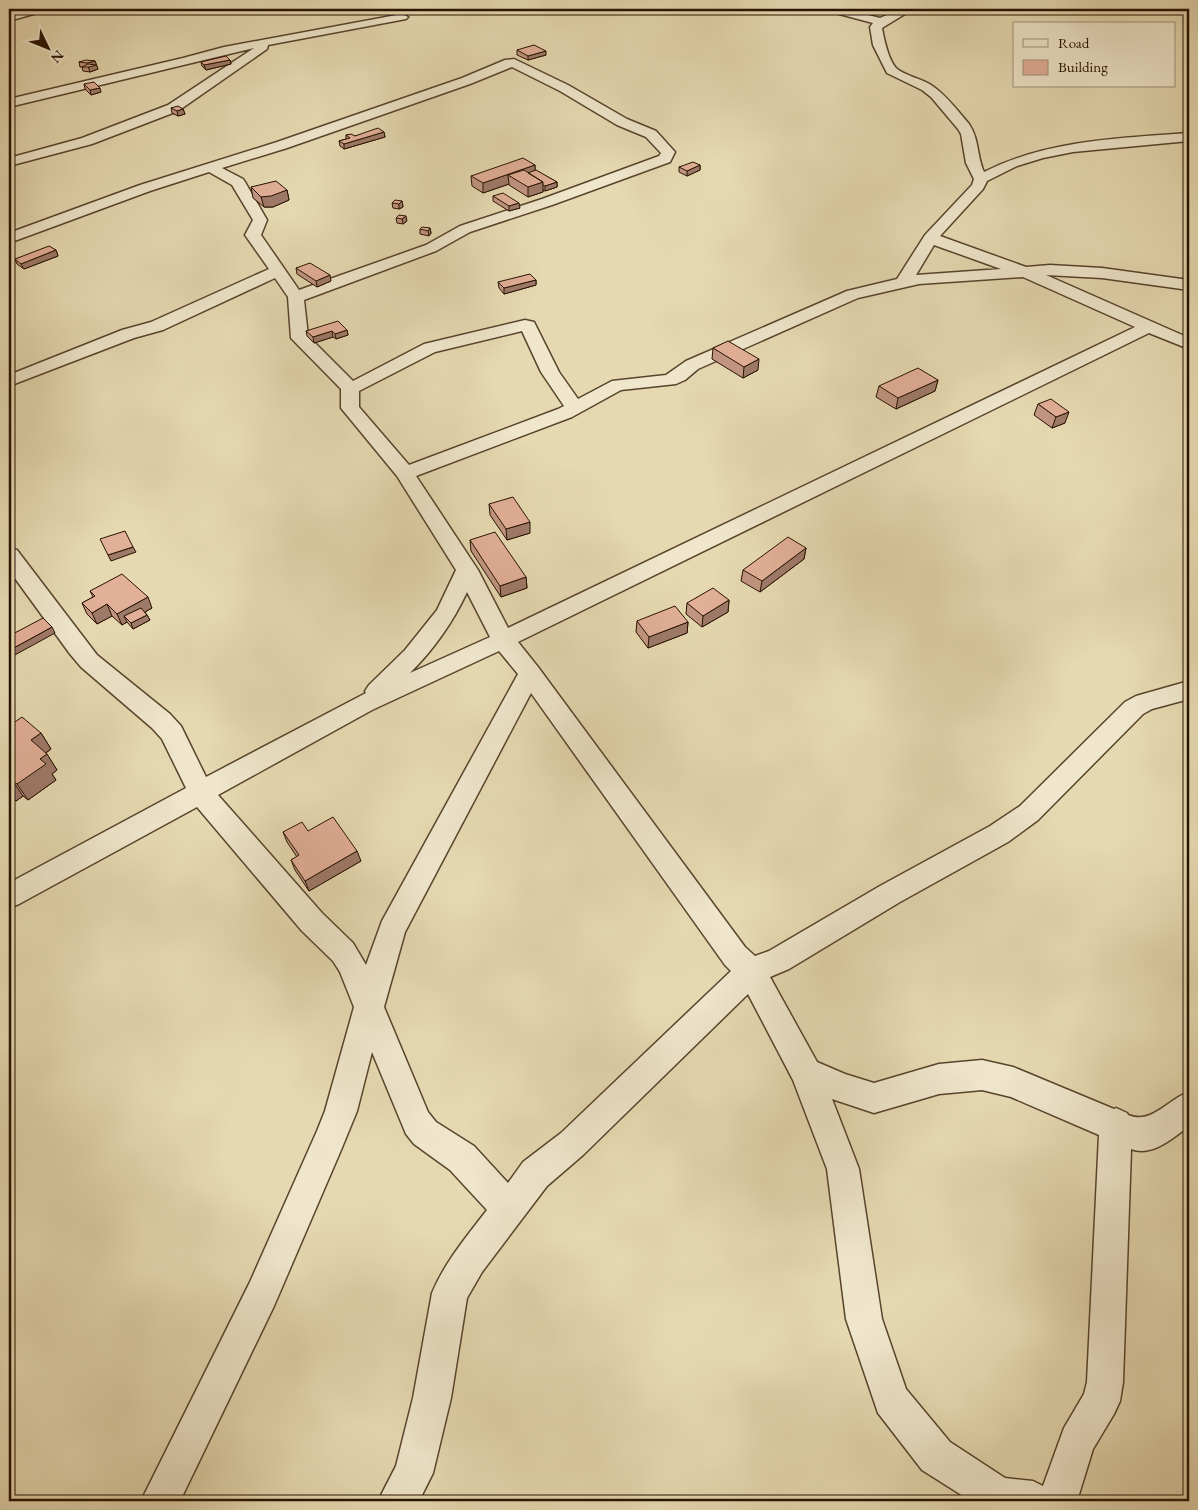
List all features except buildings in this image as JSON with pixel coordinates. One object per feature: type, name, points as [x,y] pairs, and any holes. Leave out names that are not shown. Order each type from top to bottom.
[{"type":"street","points":[[9,18],[40,9]]},
{"type":"street","points":[[9,103],[186,61],[212,52],[402,17],[382,9]]},
{"type":"street","points":[[832,9],[880,22]]},
{"type":"street","points":[[908,9],[880,22],[876,27],[879,45],[891,70],[926,87],[935,94],[964,127],[968,134],[973,163],[979,182]]},
{"type":"street","points":[[9,162],[87,141],[172,108],[271,41]]},
{"type":"street","points":[[9,238],[145,188],[282,145],[476,78],[508,63],[514,63],[564,88],[622,122],[651,134],[668,152],[665,159],[547,202],[465,229],[431,248],[296,298]]},
{"type":"street","points":[[903,283],[930,238],[979,182],[1012,163],[1073,148],[1189,137]]},
{"type":"street","points":[[209,167],[240,184],[260,220],[254,235],[255,240],[296,298],[300,338],[350,389],[350,408],[405,473],[466,570],[503,640],[530,673],[735,956],[751,971],[806,1073],[843,1169],[849,1223],[864,1319],[891,1400],[936,1456],[999,1497],[1032,1501]]},
{"type":"street","points":[[930,238],[1028,273],[1189,344]]},
{"type":"street","points":[[405,473],[565,414],[618,385],[670,380],[680,376],[692,365],[853,294],[919,280],[1050,270],[1102,273],[1189,285]]},
{"type":"street","points":[[9,381],[66,357],[157,326],[278,271]]},
{"type":"street","points":[[350,389],[430,348],[525,325],[528,326],[550,372],[574,408]]},
{"type":"street","points":[[9,896],[364,704],[503,640],[1150,326]]},
{"type":"street","points":[[9,555],[89,661],[161,721],[172,734],[201,793],[312,922],[343,952],[352,966],[368,1009],[417,1123],[425,1133],[462,1158],[508,1208]]},
{"type":"street","points":[[364,704],[413,656],[446,614],[466,570]]},
{"type":"street","points":[[160,1501],[262,1294],[330,1139],[341,1111],[368,1009],[392,930],[530,673]]},
{"type":"street","points":[[398,1501],[414,1473],[432,1398],[450,1293],[470,1260],[535,1174],[572,1144],[751,971],[779,960],[890,894],[999,834],[1030,813],[1134,708],[1144,702],[1189,690]]},
{"type":"street","points":[[806,1073],[844,1089],[874,1098],[939,1079],[982,1075],[1013,1082],[1116,1124],[1137,1135],[1153,1133],[1189,1107]]},
{"type":"street","points":[[1058,1501],[1077,1442],[1101,1401],[1105,1382],[1116,1124]]}]
